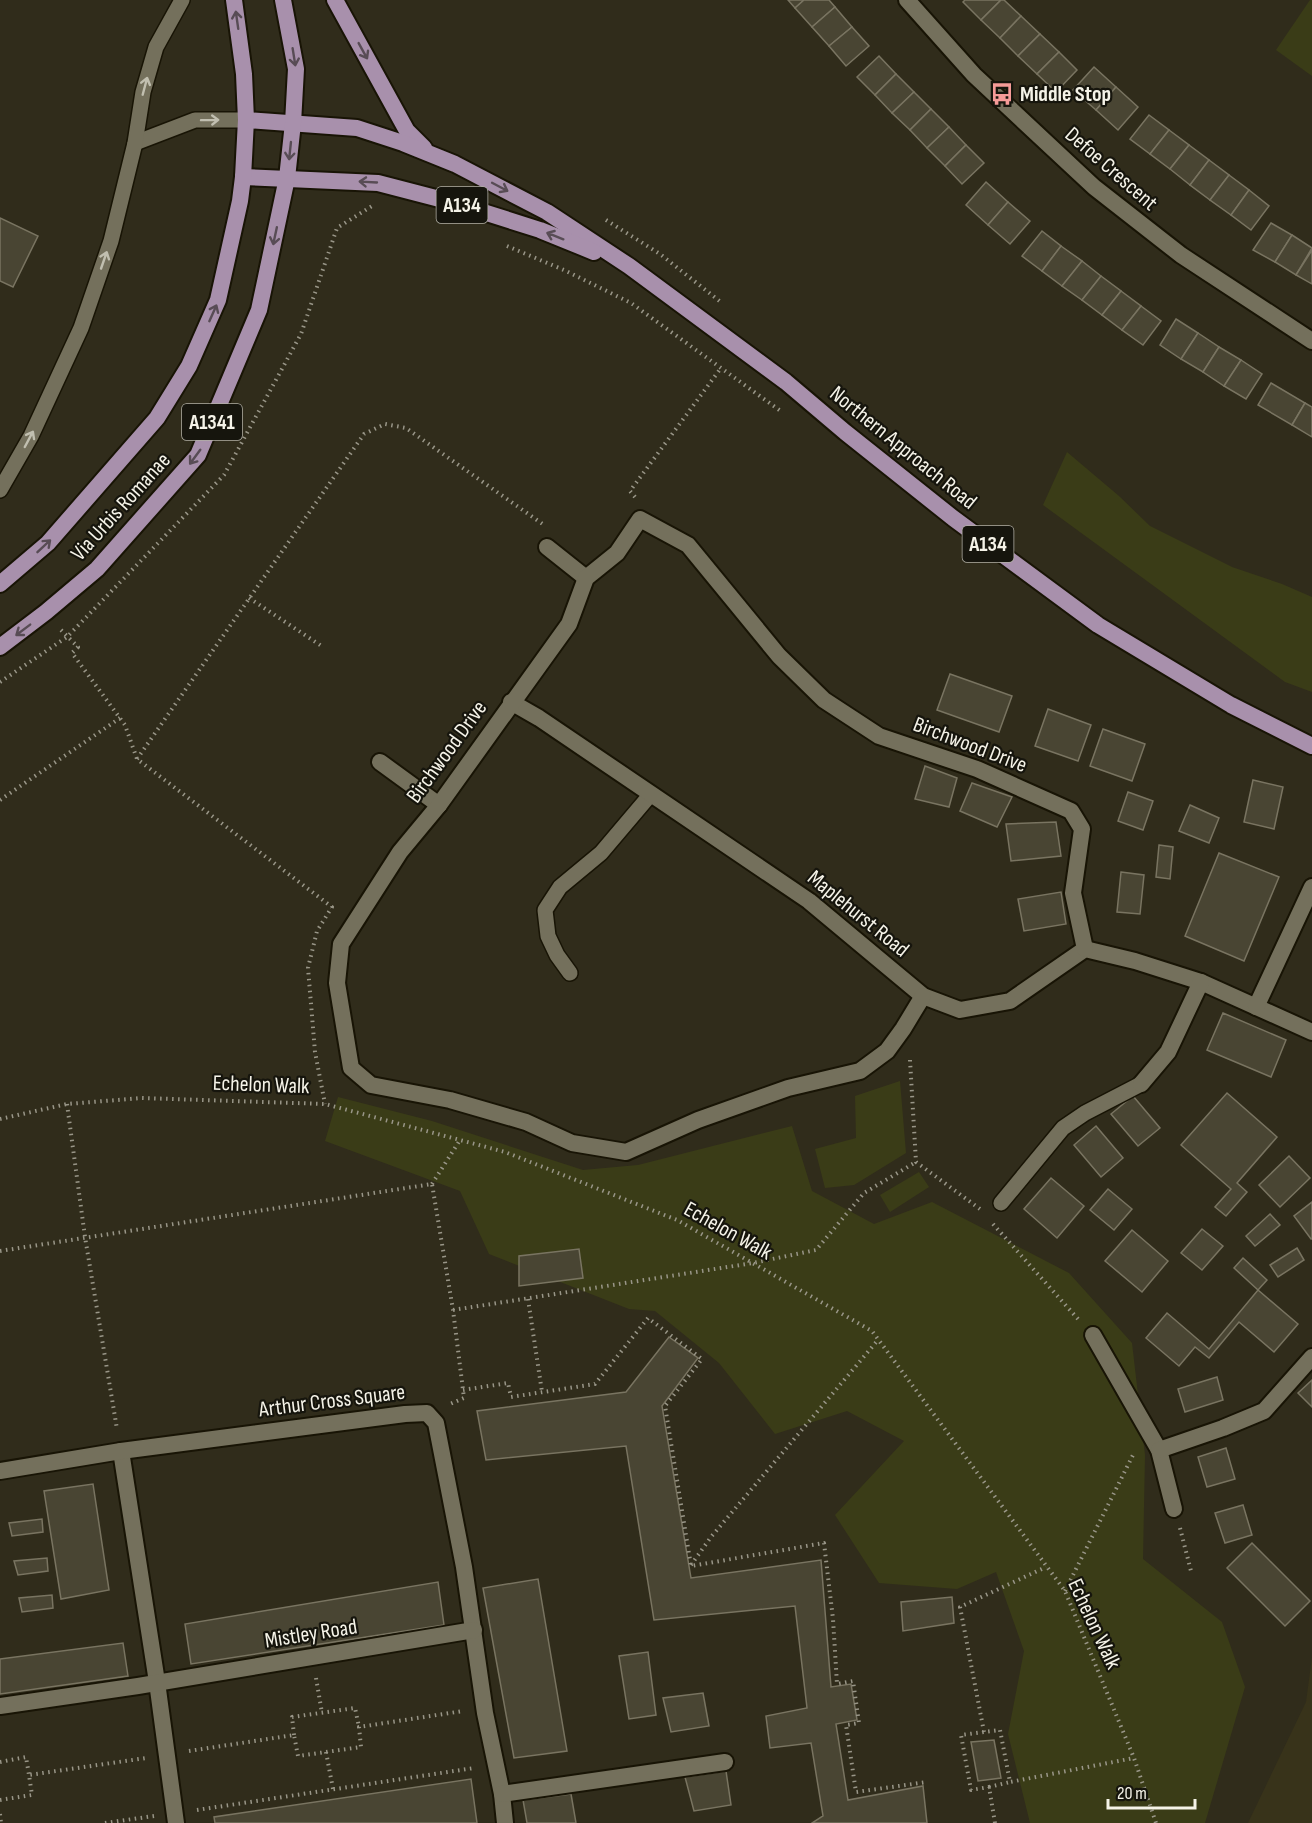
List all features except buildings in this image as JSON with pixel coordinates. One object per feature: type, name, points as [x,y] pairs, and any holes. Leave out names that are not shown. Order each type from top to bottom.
[{"type":"main road","points":[[234,0],[244,74],[246,120]]},
{"type":"main road","points":[[283,0],[296,69],[293,123]]},
{"type":"main road","name":"Northern Approach Road","points":[[335,0],[407,131],[429,153]]},
{"type":"main road","name":"Northern Approach Road","points":[[246,120],[357,128],[456,164],[547,212],[629,266],[786,382],[953,518],[1098,625],[1231,705],[1312,746]]},
{"type":"main road","name":"Via Urbis Romanae","points":[[0,584],[48,543],[150,427],[189,366],[218,300],[240,201],[246,120]]},
{"type":"main road","name":"Via Urbis Romanae","points":[[0,647],[97,569],[198,455],[259,310],[287,178],[293,123]]},
{"type":"main road","name":"Northern Approach Road","points":[[243,177],[378,183],[454,203],[540,230],[629,266]]},
{"type":"street","name":"Defoe Crescent","points":[[906,0],[974,75],[1094,187],[1181,255],[1312,341]]},
{"type":"street","name":"Birchwood Drive","points":[[923,996],[887,1051],[860,1071],[788,1088],[698,1120],[626,1152],[572,1143],[526,1122],[450,1100],[371,1085],[351,1068],[337,983],[341,944],[400,852],[438,805],[569,624],[586,578],[617,553],[640,519],[688,545],[779,656],[824,700],[879,736],[977,769],[1071,811],[1082,829],[1073,893],[1085,949]]},
{"type":"street","points":[[547,547],[586,578]]},
{"type":"street","name":"Maplehurst Road","points":[[511,702],[539,718],[808,901],[923,996],[960,1011],[1010,1001],[1085,949]]},
{"type":"street","points":[[380,762],[438,805]]},
{"type":"street","points":[[1256,1007],[1312,886]]},
{"type":"street","points":[[1085,949],[1135,961],[1201,982],[1312,1032]]},
{"type":"street","points":[[1141,1084],[1167,1052],[1201,982]]},
{"type":"street","points":[[1093,1335],[1159,1450],[1174,1509]]},
{"type":"street","points":[[1159,1450],[1264,1411],[1312,1357]]},
{"type":"street","name":"Arthur Cross Square","points":[[0,1471],[121,1451],[427,1413],[436,1423],[464,1567],[484,1707],[502,1794],[505,1823]]},
{"type":"street","points":[[121,1451],[157,1682],[175,1818]]},
{"type":"street","name":"Mistley Road","points":[[0,1706],[474,1630]]},
{"type":"street","points":[[502,1794],[725,1762]]},
{"type":"lane","points":[[0,490],[31,436],[81,328],[111,241],[135,143],[143,92],[156,47],[182,0]]},
{"type":"lane","points":[[135,143],[195,120],[246,120]]},
{"type":"lane","points":[[570,973],[557,955],[548,936],[545,910],[560,887],[602,852],[651,794]]},
{"type":"lane","points":[[1001,1203],[1063,1128],[1085,1113],[1141,1084]]},
{"type":"path","points":[[0,682],[68,637],[224,475],[301,334],[337,228],[376,204]]},
{"type":"path","points":[[501,244],[564,270],[630,303],[784,413]]},
{"type":"path","points":[[630,506],[636,498],[630,491],[721,368]]},
{"type":"path","points":[[137,759],[364,434],[385,424],[406,428],[550,529]]},
{"type":"path","points":[[249,598],[323,646]]},
{"type":"path","points":[[46,612],[78,647],[72,653],[125,725],[137,759],[332,907],[317,931],[308,968],[315,1052],[325,1104]]},
{"type":"path","points":[[0,800],[120,718]]},
{"type":"path","points":[[896,1039],[909,1050],[916,1162],[980,1210]]},
{"type":"path","name":"Echelon Walk","points":[[0,1119],[67,1104],[142,1098],[325,1104],[505,1152],[677,1220],[872,1331],[1065,1591],[1134,1758],[1156,1823]]},
{"type":"path","points":[[67,1104],[85,1238],[121,1451]]},
{"type":"path","points":[[427,1413],[464,1398],[453,1310],[432,1184],[460,1140]]},
{"type":"path","points":[[453,1310],[753,1263],[816,1250],[864,1193],[916,1162]]},
{"type":"path","points":[[0,1251],[432,1184]]},
{"type":"path","points":[[987,1218],[1093,1335]]},
{"type":"path","points":[[528,1299],[542,1392]]},
{"type":"path","points":[[463,1390],[508,1383],[511,1397],[595,1384],[648,1317],[702,1359],[665,1406],[691,1566]]},
{"type":"path","points":[[691,1566],[711,1537],[879,1340]]},
{"type":"path","points":[[1065,1591],[1146,1428]]},
{"type":"path","points":[[1174,1509],[1191,1571]]},
{"type":"path","points":[[691,1566],[824,1543],[837,1684],[853,1681],[859,1723],[846,1725],[855,1792],[927,1782]]},
{"type":"path","points":[[984,1732],[960,1607],[1046,1567]]},
{"type":"path","points":[[316,1676],[322,1713]]},
{"type":"path","points":[[358,1727],[484,1707]]},
{"type":"path","points":[[356,1708],[358,1727],[361,1746],[298,1756],[292,1717],[356,1708]]},
{"type":"path","points":[[1010,1782],[1000,1730],[961,1736],[971,1790],[1134,1758]]},
{"type":"path","points":[[181,1753],[294,1735]]},
{"type":"path","points":[[326,1752],[333,1789]]},
{"type":"path","points":[[30,1775],[158,1756]]},
{"type":"path","points":[[0,1762],[27,1757],[32,1795],[0,1800]]},
{"type":"path","points":[[105,1823],[175,1818],[333,1789],[496,1765]]},
{"type":"path","points":[[989,1787],[995,1823]]},
{"type":"path","points":[[0,1814],[1,1823]]},
{"type":"shaded area","points":[[1312,1657],[1312,1823],[1248,1823],[1306,1702]]},
{"type":"green space","points":[[1312,0],[1312,76],[1276,50]]},
{"type":"green space","points":[[1067,452],[1150,526],[1232,567],[1312,597],[1312,692],[1285,682],[1043,505]]},
{"type":"green space","points":[[900,1081],[906,1153],[854,1185],[825,1188],[815,1149],[856,1138],[855,1096]]},
{"type":"green space","points":[[338,1097],[432,1121],[583,1170],[638,1165],[792,1126],[812,1191],[874,1224],[932,1202],[1069,1273],[1132,1343],[1145,1455],[1143,1559],[1222,1622],[1245,1687],[1205,1823],[1030,1823],[1008,1734],[1024,1651],[996,1572],[957,1589],[879,1583],[835,1515],[904,1441],[847,1411],[775,1434],[719,1363],[655,1311],[629,1309],[489,1254],[460,1191],[325,1141]]},
{"type":"green space","points":[[919,1172],[929,1187],[890,1212],[880,1195]]},
{"type":"place","name":"Middle Stop","points":[[1002,94]]}]
